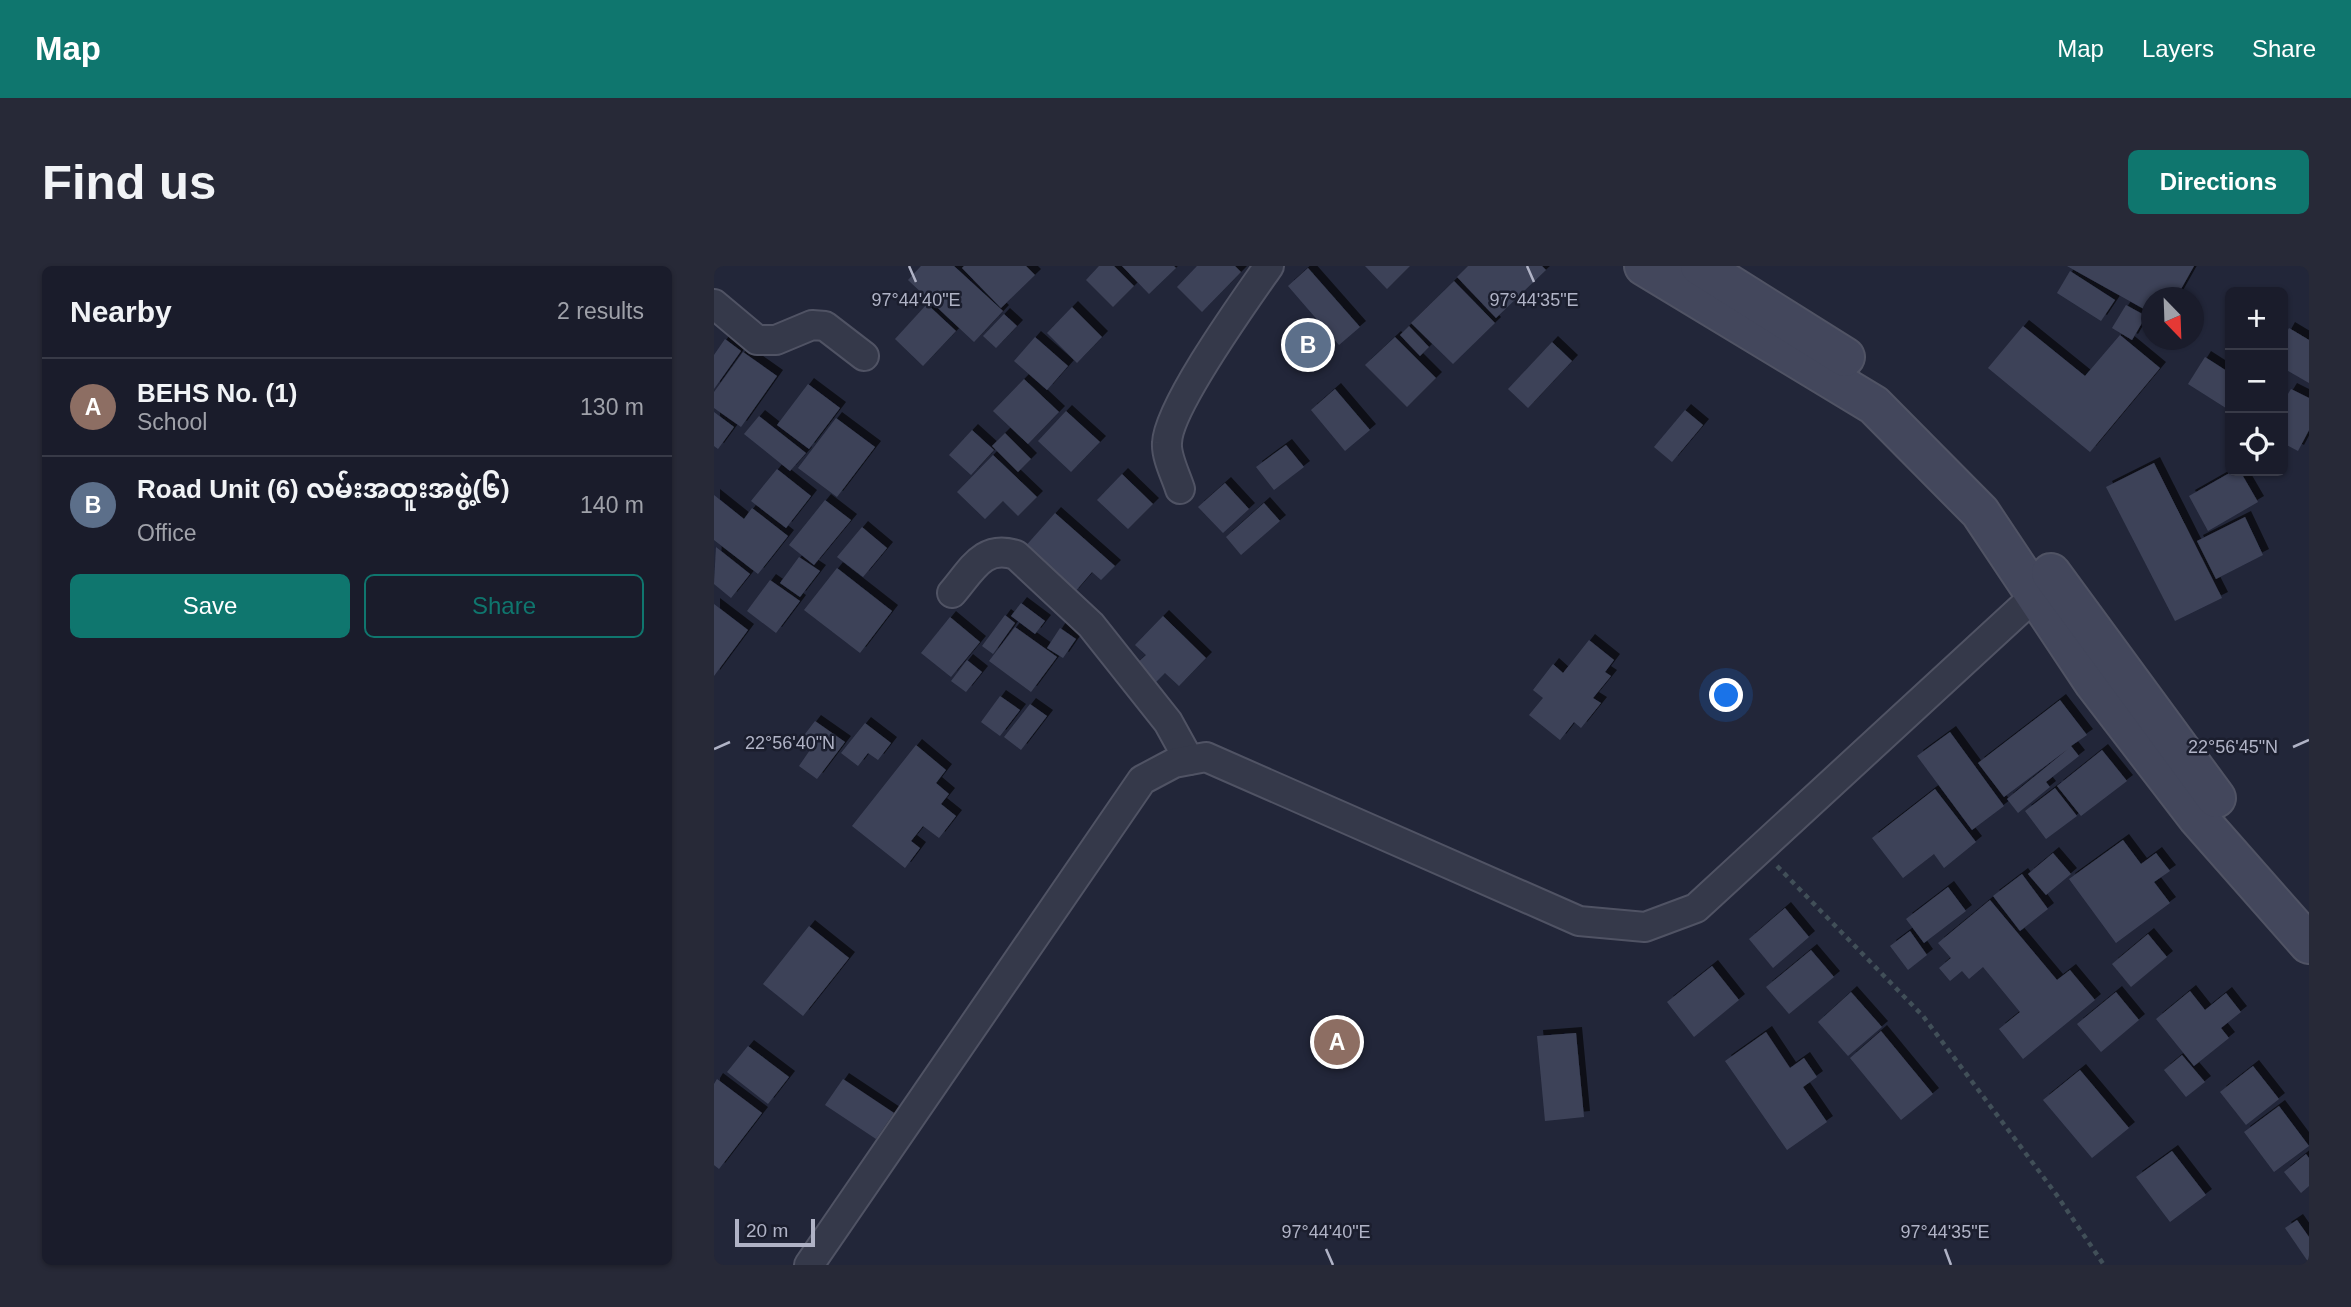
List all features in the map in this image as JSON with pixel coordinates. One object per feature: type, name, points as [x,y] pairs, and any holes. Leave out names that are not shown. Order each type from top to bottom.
[{"type":"main road","points":[[1644,266],[1874,405],[1980,512],[2045,586],[2221,806],[2309,905]]},
{"type":"main road","points":[[1700,266],[1898,392],[1999,493],[2094,683],[2197,817],[2309,944]]},
{"type":"street","points":[[1180,489],[1167,443],[1174,416],[1236,312],[1269,266]]},
{"type":"street","points":[[714,304],[757,340],[776,340],[812,325],[825,326],[864,356]]},
{"type":"street","points":[[952,593],[986,554],[1002,551],[1016,555],[1091,625],[1168,722],[1189,760]]},
{"type":"street","points":[[809,1265],[1142,780],[1174,763],[1206,757],[1579,921],[1645,927],[1696,908],[2045,586]]},
{"type":"path","points":[[1761,849],[1923,1016],[2056,1194],[2104,1265]]},
{"type":"building","points":[[921,266],[954,266],[1003,311],[974,342],[908,280]]},
{"type":"building","points":[[1026,266],[1035,275],[1001,308],[962,268]]},
{"type":"building","points":[[1099,266],[1114,266],[1134,286],[1113,307],[1086,280]]},
{"type":"building","points":[[1122,266],[1174,266],[1176,268],[1149,294]]},
{"type":"building","points":[[1197,266],[1235,266],[1241,272],[1202,312],[1177,287]]},
{"type":"building","points":[[1365,266],[1410,266],[1387,289]]},
{"type":"building","points":[[1468,266],[1542,266],[1546,270],[1496,318],[1457,277]]},
{"type":"building","points":[[2067,266],[2194,266],[2182,287],[2141,287],[2141,307]]},
{"type":"building","points":[[1308,268],[1360,327],[1339,345],[1288,286]]},
{"type":"building","points":[[2070,271],[2115,300],[2101,321],[2057,293]]},
{"type":"building","points":[[1454,281],[1495,323],[1453,364],[1411,323]]},
{"type":"building","points":[[927,304],[956,331],[923,366],[895,339]]},
{"type":"building","points":[[2126,305],[2141,313],[2141,325],[2132,340],[2112,328]]},
{"type":"building","points":[[1072,307],[1102,337],[1077,363],[1047,333]]},
{"type":"building","points":[[1004,314],[1017,326],[996,348],[983,336]]},
{"type":"building","points":[[1409,326],[1429,347],[1420,356],[1400,335]]},
{"type":"building","points":[[2023,326],[2085,376],[2120,335],[2160,368],[2090,452],[1988,368]]},
{"type":"building","points":[[2288,330],[2309,340],[2309,383],[2288,371]]},
{"type":"building","points":[[1035,337],[1068,366],[1047,390],[1014,361]]},
{"type":"building","points":[[1395,337],[1436,378],[1407,407],[1365,365]]},
{"type":"building","points":[[725,339],[741,351],[714,389],[714,355]]},
{"type":"building","points":[[1552,342],[1572,361],[1528,408],[1508,389]]},
{"type":"building","points":[[743,352],[777,376],[741,427],[714,408],[714,392]]},
{"type":"building","points":[[2205,357],[2225,370],[2225,407],[2188,384]]},
{"type":"building","points":[[1024,379],[1059,412],[1028,444],[993,411]]},
{"type":"building","points":[[808,384],[840,408],[809,449],[777,425]]},
{"type":"building","points":[[1335,389],[1370,430],[1345,451],[1311,410]]},
{"type":"building","points":[[2291,389],[2309,398],[2309,430],[2298,451],[2288,446],[2288,394]]},
{"type":"building","points":[[1685,410],[1703,425],[1672,462],[1654,447]]},
{"type":"building","points":[[1066,411],[1100,442],[1071,472],[1038,441]]},
{"type":"building","points":[[714,412],[734,427],[718,449],[714,446]]},
{"type":"building","points":[[759,416],[806,453],[790,471],[744,434]]},
{"type":"building","points":[[836,418],[875,447],[837,497],[798,468]]},
{"type":"building","points":[[972,430],[994,450],[971,475],[949,455]]},
{"type":"building","points":[[1005,433],[1031,459],[1018,472],[992,446]]},
{"type":"building","points":[[1286,445],[1304,467],[1274,490],[1256,467]]},
{"type":"building","points":[[993,455],[1037,497],[1018,516],[1003,501],[985,519],[957,492]]},
{"type":"building","points":[[2154,463],[2222,598],[2175,621],[2106,487]]},
{"type":"building","points":[[777,469],[811,496],[786,528],[751,501]]},
{"type":"building","points":[[1122,474],[1153,504],[1128,529],[1097,500]]},
{"type":"building","points":[[2225,476],[2243,476],[2258,502],[2208,531],[2189,496]]},
{"type":"building","points":[[1225,483],[1249,509],[1223,533],[1198,507]]},
{"type":"building","points":[[714,495],[744,519],[752,508],[788,536],[758,574],[714,540]]},
{"type":"building","points":[[825,500],[851,520],[814,565],[789,545]]},
{"type":"building","points":[[1264,503],[1280,521],[1241,555],[1226,537]]},
{"type":"building","points":[[1055,513],[1115,566],[1101,580],[1092,572],[1073,594],[1023,549]]},
{"type":"building","points":[[2245,517],[2263,555],[2216,579],[2197,541]]},
{"type":"building","points":[[862,527],[887,548],[863,577],[837,557]]},
{"type":"building","points":[[716,547],[750,574],[731,598],[714,584]]},
{"type":"building","points":[[799,557],[820,571],[800,597],[780,583]]},
{"type":"building","points":[[837,568],[892,611],[860,653],[804,610]]},
{"type":"building","points":[[770,580],[800,601],[776,633],[747,611]]},
{"type":"building","points":[[1021,603],[1045,621],[1035,634],[1011,616]]},
{"type":"building","points":[[714,604],[748,630],[714,676]]},
{"type":"building","points":[[1005,615],[1015,623],[993,654],[982,646]]},
{"type":"building","points":[[1163,616],[1206,658],[1179,686],[1165,673],[1154,684],[1134,666],[1146,655],[1135,645]]},
{"type":"building","points":[[950,617],[980,642],[951,677],[921,653]]},
{"type":"building","points":[[1015,627],[1057,657],[1031,692],[989,661]]},
{"type":"building","points":[[1060,628],[1076,639],[1063,658],[1047,648]]},
{"type":"building","points":[[1589,640],[1614,660],[1605,672],[1611,676],[1593,698],[1601,703],[1581,728],[1574,722],[1560,740],[1529,715],[1543,698],[1533,690],[1553,664],[1563,673]]},
{"type":"building","points":[[967,660],[982,672],[966,692],[951,681]]},
{"type":"building","points":[[1000,696],[1020,710],[1000,736],[981,722]]},
{"type":"building","points":[[2060,700],[2087,735],[2071,746],[2079,756],[2046,782],[2050,787],[2018,813],[2007,799],[2068,749],[2004,797],[1978,763]]},
{"type":"building","points":[[1030,704],[1047,716],[1021,750],[1004,737]]},
{"type":"building","points":[[815,721],[845,742],[817,779],[799,766],[810,750],[799,742]]},
{"type":"building","points":[[865,723],[891,743],[878,760],[868,753],[858,766],[841,753]]},
{"type":"building","points":[[1950,732],[2004,806],[1972,830],[1917,756]]},
{"type":"building","points":[[916,745],[946,770],[936,783],[949,794],[941,804],[956,816],[939,838],[923,826],[911,841],[920,848],[905,868],[852,826]]},
{"type":"building","points":[[2102,750],[2127,781],[2081,816],[2057,786]]},
{"type":"building","points":[[2055,788],[2077,816],[2046,839],[2025,811]]},
{"type":"building","points":[[1935,789],[1976,842],[1944,868],[1934,854],[1903,878],[1872,838]]},
{"type":"building","points":[[2123,840],[2141,864],[2156,853],[2170,871],[2154,882],[2170,903],[2116,943],[2069,879]]},
{"type":"building","points":[[2053,853],[2071,874],[2046,895],[2028,874]]},
{"type":"building","points":[[2022,874],[2048,909],[2020,931],[1993,896]]},
{"type":"building","points":[[1948,887],[1966,911],[1924,943],[1906,919]]},
{"type":"building","points":[[1990,900],[2057,980],[2070,970],[2095,1000],[2023,1059],[1999,1029],[2020,1012],[1983,967],[1969,979],[1962,971],[1950,981],[1939,968],[1951,958],[1938,943]]},
{"type":"building","points":[[1785,908],[1809,937],[1773,968],[1749,939]]},
{"type":"building","points":[[809,926],[849,958],[803,1016],[763,984]]},
{"type":"building","points":[[1910,931],[1927,955],[1908,970],[1890,946]]},
{"type":"building","points":[[2148,934],[2167,957],[2131,987],[2112,964]]},
{"type":"building","points":[[1811,950],[1834,977],[1789,1014],[1766,987]]},
{"type":"building","points":[[1712,966],[1739,1000],[1694,1037],[1667,1002]]},
{"type":"building","points":[[2190,991],[2205,1010],[2226,993],[2241,1012],[2221,1028],[2229,1038],[2194,1066],[2156,1019]]},
{"type":"building","points":[[1851,992],[1882,1027],[1848,1056],[1818,1022]]},
{"type":"building","points":[[2116,992],[2139,1020],[2101,1052],[2077,1024]]},
{"type":"building","points":[[1881,1031],[1933,1094],[1901,1120],[1850,1058]]},
{"type":"building","points":[[1766,1032],[1790,1068],[1804,1058],[1817,1077],[1803,1087],[1827,1122],[1787,1150],[1725,1061]]},
{"type":"building","points":[[1576,1033],[1584,1117],[1545,1121],[1537,1036]]},
{"type":"building","points":[[748,1046],[789,1077],[768,1104],[727,1072]]},
{"type":"building","points":[[2182,1055],[2205,1082],[2186,1097],[2164,1070]]},
{"type":"building","points":[[2253,1066],[2279,1099],[2246,1125],[2220,1092]]},
{"type":"building","points":[[2080,1070],[2129,1128],[2092,1158],[2043,1100]]},
{"type":"building","points":[[717,1079],[762,1113],[719,1169],[714,1165],[714,1084]]},
{"type":"building","points":[[843,1079],[894,1113],[876,1139],[825,1105]]},
{"type":"building","points":[[2279,1106],[2309,1146],[2274,1172],[2244,1132]]},
{"type":"building","points":[[2172,1151],[2206,1195],[2170,1222],[2136,1177]]},
{"type":"building","points":[[2306,1154],[2309,1158],[2309,1186],[2301,1193],[2284,1172]]},
{"type":"building","points":[[2297,1220],[2309,1237],[2309,1263],[2285,1228]]},
{"type":"place","name":"Road Unit (6) လမ်းအထူးအဖွဲ့(၆)","points":[[1308,345]]},
{"type":"place","name":"BEHS No. (1)","points":[[1337,1042]]}]
